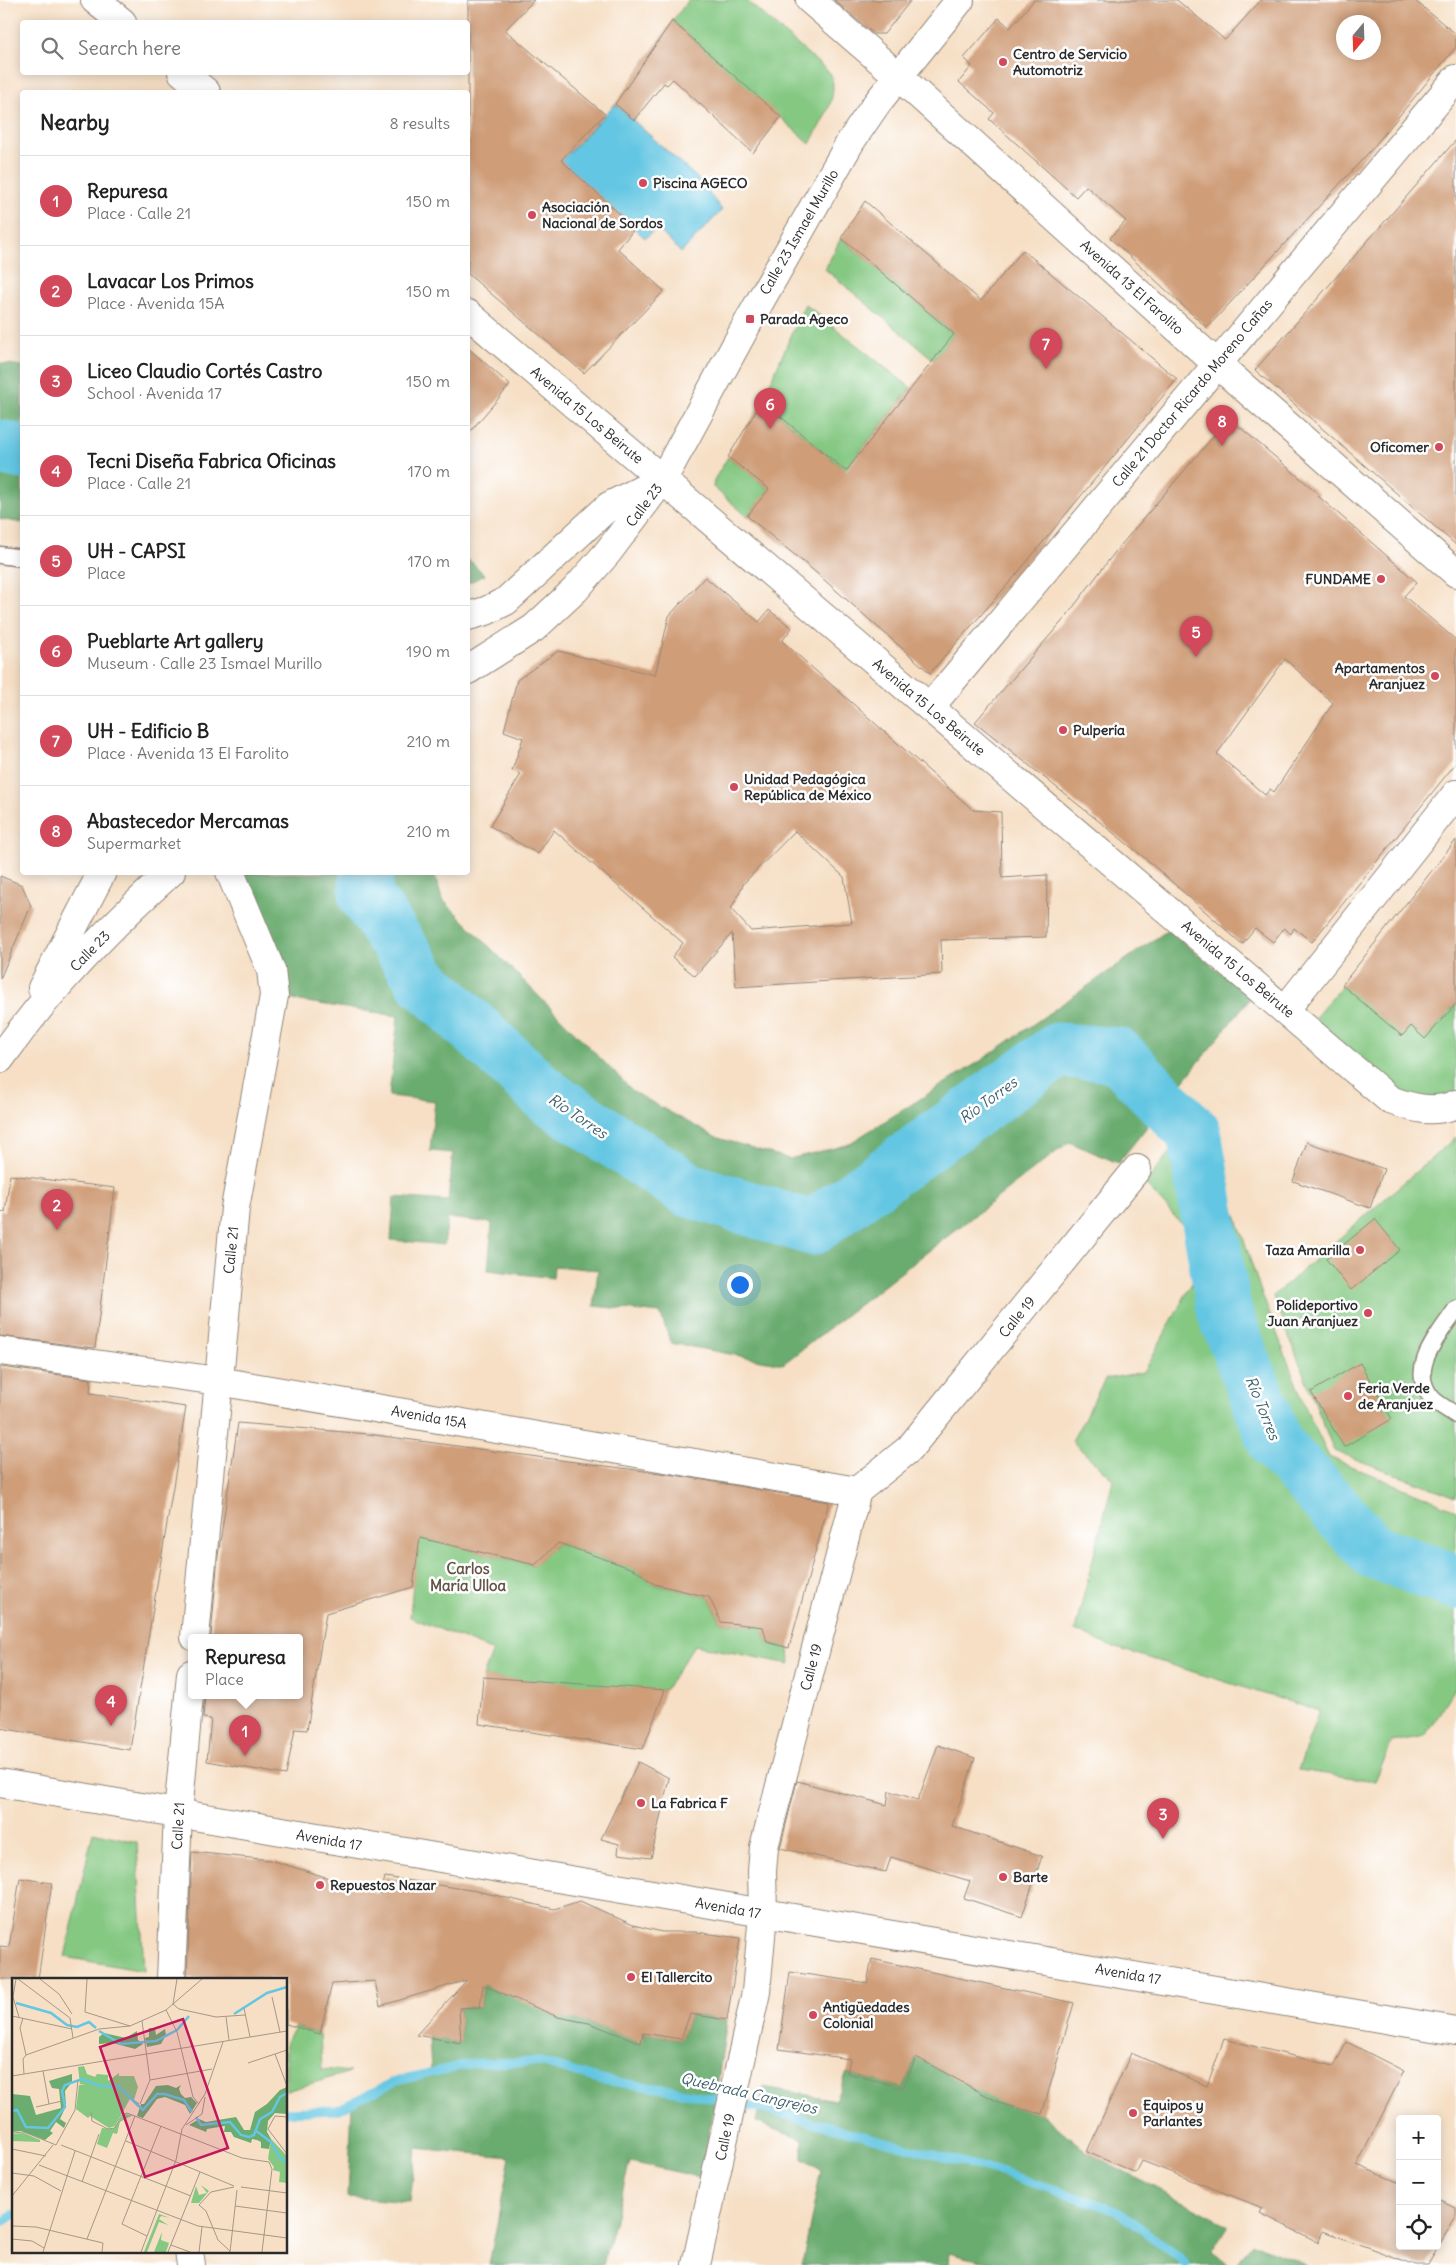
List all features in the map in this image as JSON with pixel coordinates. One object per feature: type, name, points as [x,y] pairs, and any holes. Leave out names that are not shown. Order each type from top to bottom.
[{"type":"street","points":[[95,0],[120,20]]},
{"type":"street","name":"Avenida 13 El Farolito","points":[[810,0],[898,76],[1216,363],[1456,573]]},
{"type":"street","name":"Calle 23 Ismael Murillo","points":[[663,479],[851,141],[898,76],[960,0]]},
{"type":"street","points":[[186,75],[204,90]]},
{"type":"street","name":"Calle 21 Doctor Ricardo Moreno Cañas","points":[[930,707],[1216,363],[1456,79]]},
{"type":"street","name":"Avenida 15 Los Beirute","points":[[470,316],[1390,1100],[1414,1108],[1445,1109],[1456,1104]]},
{"type":"street","name":"Calle 23","points":[[470,616],[486,612],[506,602],[609,506],[663,479]]},
{"type":"street","name":"Calle 23","points":[[470,668],[534,628],[575,590],[608,552],[663,479]]},
{"type":"street","points":[[1285,1010],[1456,794]]},
{"type":"street","name":"Calle 23","points":[[17,1036],[100,875]]},
{"type":"street","name":"Calle 23","points":[[0,1059],[70,972],[135,904],[168,875]]},
{"type":"street","name":"Calle 21","points":[[194,1634],[235,1208],[274,996],[271,970],[231,875]]},
{"type":"street","name":"Calle 19","points":[[696,2265],[756,1992],[763,1914],[762,1871],[764,1847],[856,1491],[910,1449],[1138,1169]]},
{"type":"street","name":"Avenida 15A","points":[[0,1351],[218,1381],[856,1491]]},
{"type":"street","name":"Calle 21","points":[[172,1978],[178,1814],[189,1699]]},
{"type":"street","name":"Avenida 17","points":[[0,1783],[763,1914],[1085,1966],[1456,2032]]},
{"type":"street","points":[[189,2252],[191,2265]]},
{"type":"lane","points":[[0,555],[20,558]]},
{"type":"lane","points":[[1456,1309],[1428,1352],[1422,1368],[1423,1384],[1433,1399],[1456,1414]]},
{"type":"green space","points":[[689,0],[746,0],[831,74],[833,93],[831,102],[810,144],[672,21]]},
{"type":"green space","points":[[841,238],[954,334],[934,360],[825,269]]},
{"type":"green space","points":[[805,304],[911,388],[845,470],[762,401]]},
{"type":"green space","points":[[0,363],[20,366],[20,523],[0,519]]},
{"type":"green space","points":[[728,457],[769,489],[747,516],[713,487],[714,480]]},
{"type":"green space","points":[[470,561],[485,575],[470,582]]},
{"type":"green space","points":[[241,875],[435,875],[442,899],[635,1093],[715,1137],[789,1159],[847,1145],[982,1060],[1168,930],[1251,997],[1118,1163],[1069,1142],[783,1364],[671,1343],[660,1313],[594,1306],[598,1270],[554,1266],[553,1278],[488,1270],[492,1223],[448,1218],[444,1245],[391,1240],[394,1197],[448,1201],[453,1153],[430,1151],[435,1101],[389,1096],[398,1016],[293,1000]]},
{"type":"green space","points":[[1342,985],[1411,1026],[1425,1039],[1456,1004],[1456,1095],[1445,1101],[1394,1093],[1310,1024]]},
{"type":"green space","points":[[1192,1123],[1213,1145],[1260,1289],[1306,1409],[1329,1457],[1456,1510],[1456,1687],[1425,1736],[1392,1742],[1375,1781],[1298,1770],[1319,1711],[1107,1645],[1075,1630],[1113,1480],[1072,1441],[1105,1379],[1144,1372],[1208,1253],[1145,1184]]},
{"type":"green space","name":"Polideportivo Juan Aranjuez","points":[[1456,1137],[1456,1497],[1334,1451],[1273,1296]]},
{"type":"green space","points":[[417,1537],[535,1565],[558,1543],[636,1570],[654,1584],[709,1597],[721,1622],[763,1627],[767,1642],[789,1648],[790,1664],[694,1645],[665,1690],[570,1687],[483,1677],[493,1651],[410,1617]]},
{"type":"green space","points":[[93,1832],[137,1842],[144,1971],[65,1957]]},
{"type":"green space","points":[[483,1985],[566,2018],[589,2023],[640,2042],[643,2033],[681,2039],[690,2014],[727,2020],[713,2113],[700,2177],[630,2162],[603,2265],[489,2265],[510,2157],[416,2148],[410,2202],[348,2197],[352,2103],[396,2081],[431,2070],[429,2037],[461,2043],[459,2008],[480,2007]]},
{"type":"green space","points":[[296,2027],[320,2034],[322,2069],[350,2072],[288,2090],[288,2038]]},
{"type":"green space","points":[[916,2057],[1042,2114],[1087,2152],[1228,2225],[1211,2252],[1229,2265],[997,2265],[949,2253],[948,2265],[802,2265],[821,2170],[803,2158],[803,2140],[756,2122],[764,2087],[835,2100],[847,2073],[903,2088]]},
{"type":"green space","points":[[1252,2243],[1307,2265],[1236,2265]]},
{"type":"water","name":"Piscina AGECO","points":[[615,104],[696,177],[722,210],[681,253],[657,228],[645,238],[561,161]]},
{"type":"building","points":[[468,0],[534,0],[505,30],[605,114],[561,160],[635,228],[618,249],[664,291],[584,373],[470,276],[470,90],[468,90],[468,75],[470,75],[470,20],[468,20]]},
{"type":"building","points":[[834,0],[911,0],[884,34],[874,34]]},
{"type":"building","points":[[1034,0],[1177,0],[1225,40],[1261,0],[1414,0],[1456,34],[1456,47],[1371,150],[1207,328],[1110,238],[1126,221],[1086,186],[1076,197],[989,119],[994,113],[959,82],[972,66],[964,58],[999,18],[1010,28]]},
{"type":"building","points":[[672,21],[781,117],[753,153],[673,79],[667,85],[664,83],[634,120],[615,104]]},
{"type":"building","points":[[1456,140],[1456,545],[1255,370]]},
{"type":"building","points":[[865,201],[981,301],[1023,250],[1177,379],[1016,575],[930,673],[813,570],[747,516],[769,489],[728,457],[762,401],[846,471],[954,334],[841,238]]},
{"type":"building","points":[[470,350],[510,385],[470,432]]},
{"type":"building","points":[[1229,418],[1319,494],[1318,496],[1417,582],[1404,596],[1456,640],[1456,763],[1312,942],[1294,928],[1291,934],[1284,928],[1273,942],[1255,928],[1242,944],[1146,859],[975,722],[1065,618],[1115,552]],"holes":[[[1285,659],[1333,703],[1274,792],[1270,789],[1265,795],[1217,754]]]},
{"type":"building","points":[[705,577],[759,622],[769,610],[792,628],[782,641],[973,810],[1001,812],[1002,878],[1047,875],[1046,937],[941,940],[942,974],[736,987],[732,933],[695,976],[672,957],[683,943],[554,830],[538,854],[490,826],[521,774],[512,771],[523,738],[504,731],[517,680],[558,651],[655,675],[669,616]],"holes":[[[795,831],[844,877],[852,923],[751,931],[731,909],[744,883]]]},
{"type":"building","points":[[1456,840],[1456,1004],[1425,1039],[1411,1026],[1402,1036],[1342,985]]},
{"type":"building","points":[[0,876],[22,885],[31,906],[0,979]]},
{"type":"building","points":[[1307,1142],[1384,1169],[1370,1208],[1293,1181]]},
{"type":"building","points":[[10,1175],[115,1188],[95,1348],[0,1336],[0,1211],[5,1212]]},
{"type":"building","points":[[1375,1219],[1400,1250],[1351,1290],[1326,1259]]},
{"type":"building","points":[[1360,1363],[1392,1419],[1344,1447],[1311,1392]]},
{"type":"building","points":[[0,1367],[91,1379],[90,1393],[186,1407],[130,1750],[0,1728]]},
{"type":"building","points":[[238,1423],[368,1434],[675,1475],[829,1502],[789,1648],[767,1642],[763,1627],[721,1622],[709,1597],[654,1584],[636,1570],[558,1543],[535,1565],[420,1538],[413,1587],[326,1613],[307,1730],[295,1729],[286,1775],[207,1761],[211,1719],[203,1718],[205,1699],[303,1699],[303,1634],[211,1634],[218,1556]]},
{"type":"building","points":[[483,1677],[665,1690],[643,1749],[479,1724]]},
{"type":"building","points":[[938,1745],[975,1758],[952,1826],[1042,1856],[1022,1917],[964,1898],[970,1881],[891,1857],[886,1872],[780,1848],[797,1781],[887,1805],[889,1791],[918,1800]]},
{"type":"building","name":"La Fabrica F","points":[[638,1762],[669,1778],[651,1858],[618,1854],[619,1844],[601,1839]]},
{"type":"building","points":[[192,1852],[270,1860],[381,1894],[385,1877],[477,1891],[554,1909],[580,1901],[633,1925],[662,1932],[696,1932],[740,1938],[727,2020],[690,2014],[681,2039],[643,2033],[641,2043],[589,2023],[558,2017],[483,1985],[480,2007],[459,2008],[461,2043],[416,2035],[467,1980],[380,2006],[375,1981],[332,1984],[320,2034],[288,2025],[288,1978],[187,1978]]},
{"type":"building","points":[[20,1878],[52,1883],[38,1978],[0,1979],[0,1946],[9,1947]]},
{"type":"building","points":[[872,1959],[1074,2003],[1042,2114],[1002,2104],[916,2057],[903,2088],[847,2073],[850,2059],[779,2049],[790,1972],[867,1983]]},
{"type":"building","points":[[1224,2039],[1334,2066],[1347,2042],[1404,2071],[1357,2165],[1396,2181],[1396,2250],[1437,2250],[1428,2265],[1416,2265],[1323,2231],[1318,2242],[1260,2213],[1263,2208],[1142,2161],[1136,2173],[1087,2152],[1131,2053],[1207,2086]]},
{"type":"building","points":[[1441,2201],[1456,2207],[1456,2216],[1441,2242]]},
{"type":"waterway","name":"Río Torres","points":[[0,447],[20,452]]},
{"type":"waterway","name":"Río Torres","points":[[366,875],[366,896],[423,981],[547,1096],[689,1190],[812,1228],[1058,1050],[1118,1055],[1194,1133],[1225,1314],[1276,1444],[1373,1551],[1456,1582]]},
{"type":"waterway","name":"Quebrada Cangrejos","points":[[288,2112],[337,2110],[396,2081],[473,2063],[540,2062],[602,2080],[671,2090],[759,2108],[1003,2173],[1116,2210],[1178,2256],[1186,2265]]},
{"type":"waterway","name":"Quebrada Cangrejos","points":[[0,2223],[12,2216]]},
{"type":"place","name":"Centro de Servicio Automotriz","points":[[1003,62]]},
{"type":"place","name":"Piscina AGECO","points":[[643,183]]},
{"type":"place","name":"Asociación Nacional de Sordos","points":[[532,215]]},
{"type":"place","name":"Parada Ageco","points":[[750,319]]},
{"type":"place","name":"UH - Edificio B","points":[[1046,369]]},
{"type":"place","name":"Pueblarte Art gallery","points":[[770,429]]},
{"type":"place","name":"Abastecedor Mercamas","points":[[1222,446]]},
{"type":"place","name":"Oficomer","points":[[1439,447]]},
{"type":"place","name":"FUNDAME","points":[[1381,579]]},
{"type":"place","name":"UH - CAPSI","points":[[1196,657]]},
{"type":"place","name":"Apartamentos Aranjuez","points":[[1435,676]]},
{"type":"place","name":"Pulpería","points":[[1063,730]]},
{"type":"place","name":"Unidad Pedagógica República de México","points":[[734,787]]},
{"type":"place","name":"Lavacar Los Primos","points":[[57,1230]]},
{"type":"place","name":"Taza Amarilla","points":[[1360,1250]]},
{"type":"place","name":"Polideportivo Juan Aranjuez","points":[[1368,1313]]},
{"type":"place","name":"Feria Verde de Aranjuez","points":[[1348,1396]]},
{"type":"place","name":"Tecni Diseña Fabrica Oficinas","points":[[111,1726]]},
{"type":"place","name":"Repuresa","points":[[245,1756]]},
{"type":"place","name":"La Fabrica F","points":[[641,1803]]},
{"type":"place","name":"Liceo Claudio Cortés Castro","points":[[1163,1839]]},
{"type":"place","name":"Barte","points":[[1003,1877]]},
{"type":"place","name":"Repuestos Nazar","points":[[320,1885]]},
{"type":"place","name":"El Tallercito","points":[[631,1977]]},
{"type":"place","name":"Antigüedades Colonial","points":[[813,2015]]},
{"type":"place","name":"Equipos y Parlantes","points":[[1133,2113]]},
{"type":"district","name":"Carlos María Ulloa","points":[[468,1576]]}]
